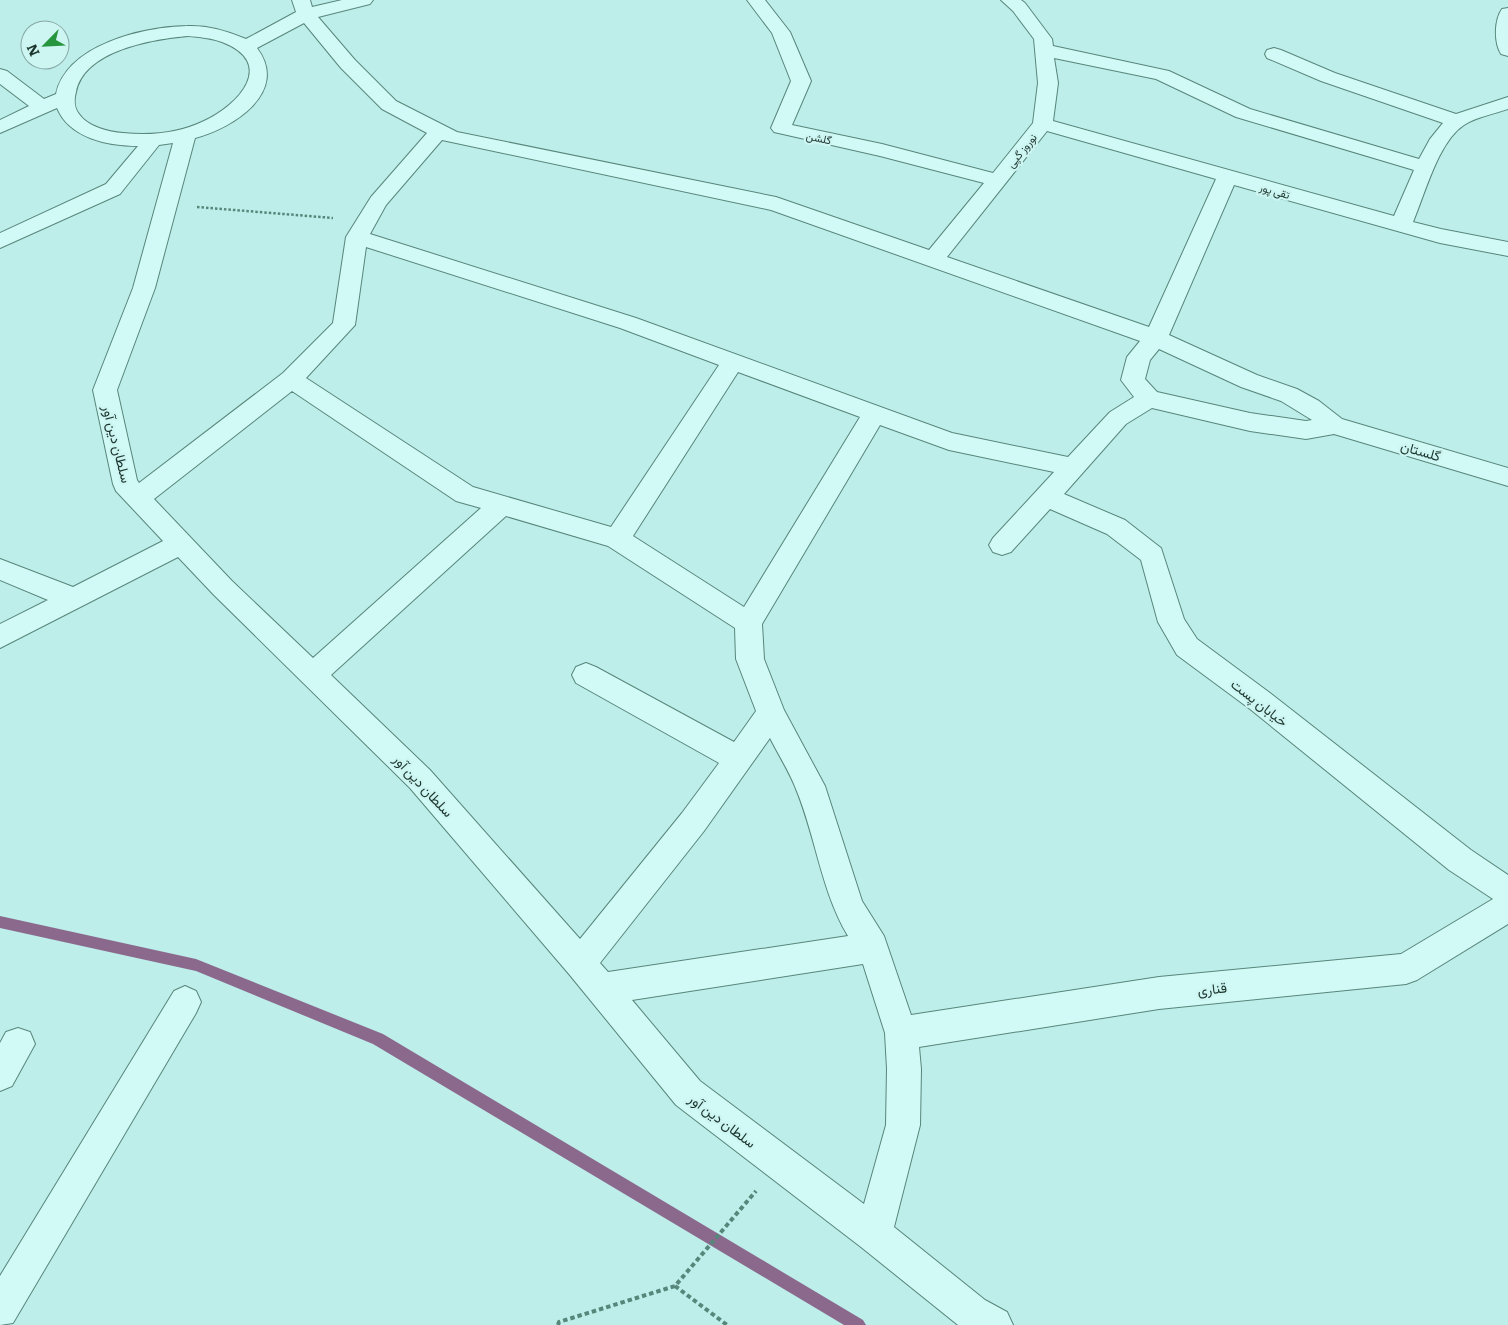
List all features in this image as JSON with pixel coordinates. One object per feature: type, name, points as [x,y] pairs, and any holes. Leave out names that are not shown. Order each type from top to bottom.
[{"type":"street","points":[[245,47],[304,7],[364,0]]},
{"type":"street","name":"گلشن","points":[[756,0],[781,32],[801,82],[781,128],[882,150],[997,180]]},
{"type":"street","name":"نوروز گپی","points":[[933,260],[1043,124],[1048,82],[1043,38],[1019,8],[1010,0]]},
{"type":"street","points":[[304,7],[348,64],[390,105],[439,132],[452,137],[776,204],[1156,338],[1249,381],[1289,396],[1311,407],[1334,425]]},
{"type":"street","points":[[1508,12],[1505,39],[1508,50]]},
{"type":"street","points":[[195,32],[230,38],[245,47],[254,56],[259,67],[258,79],[253,92],[227,116],[186,134],[154,139],[107,137],[88,130],[74,121],[66,110],[65,97],[69,82],[80,68],[103,52],[139,38],[164,33],[195,32]]},
{"type":"street","points":[[1044,50],[1162,76],[1243,113],[1425,168]]},
{"type":"street","points":[[1274,54],[1328,77],[1457,120]]},
{"type":"street","points":[[0,75],[43,108]]},
{"type":"street","points":[[0,127],[65,97]]},
{"type":"street","points":[[1401,225],[1425,168],[1445,130],[1457,120],[1508,104]]},
{"type":"street","name":"تقی پور","points":[[1043,124],[1440,236],[1508,249]]},
{"type":"street","points":[[138,498],[291,379],[344,325],[362,229],[378,202],[439,132]]},
{"type":"street","name":"سلطان دین آور","points":[[186,134],[144,288],[105,390],[125,484],[223,588],[420,779],[580,963],[688,1093],[874,1234],[972,1313],[994,1325]]},
{"type":"street","points":[[0,241],[113,189],[154,139]]},
{"type":"street","points":[[1228,176],[1156,338],[1139,357],[1133,380],[1149,399],[1250,422],[1306,430],[1334,425]]},
{"type":"street","points":[[362,229],[734,361],[949,441],[1074,467]]},
{"type":"street","points":[[617,539],[734,361]]},
{"type":"street","points":[[291,379],[465,494],[617,539],[748,624]]},
{"type":"street","points":[[1002,545],[1118,418],[1149,399]]},
{"type":"street","points":[[874,1234],[903,1125],[904,1069],[901,1033],[873,947],[848,907],[838,870],[810,786],[771,713],[750,658],[748,624],[875,413]]},
{"type":"street","name":"گلستان","points":[[1334,425],[1508,477]]},
{"type":"street","name":"خیابان پست","points":[[1046,497],[1116,527],[1152,555],[1170,622],[1187,647],[1260,701],[1460,860],[1508,892]]},
{"type":"street","points":[[313,675],[502,504]]},
{"type":"street","points":[[0,637],[181,544]]},
{"type":"street","points":[[0,568],[74,599]]},
{"type":"street","points":[[586,675],[738,759]]},
{"type":"street","points":[[580,963],[693,822],[771,713]]},
{"type":"street","name":"قناری","points":[[901,1033],[1159,993],[1406,969],[1508,907]]},
{"type":"street","points":[[602,989],[873,947]]},
{"type":"street","points":[[0,1310],[185,1002]]},
{"type":"street","points":[[0,1074],[18,1044]]},
{"type":"path","points":[[166,205],[362,229]]},
{"type":"path","points":[[558,1325],[559,1322],[674,1286],[780,1163]]},
{"type":"path","points":[[674,1286],[727,1325]]},
{"type":"waterway","points":[[0,922],[196,965],[378,1039],[858,1325]]}]
